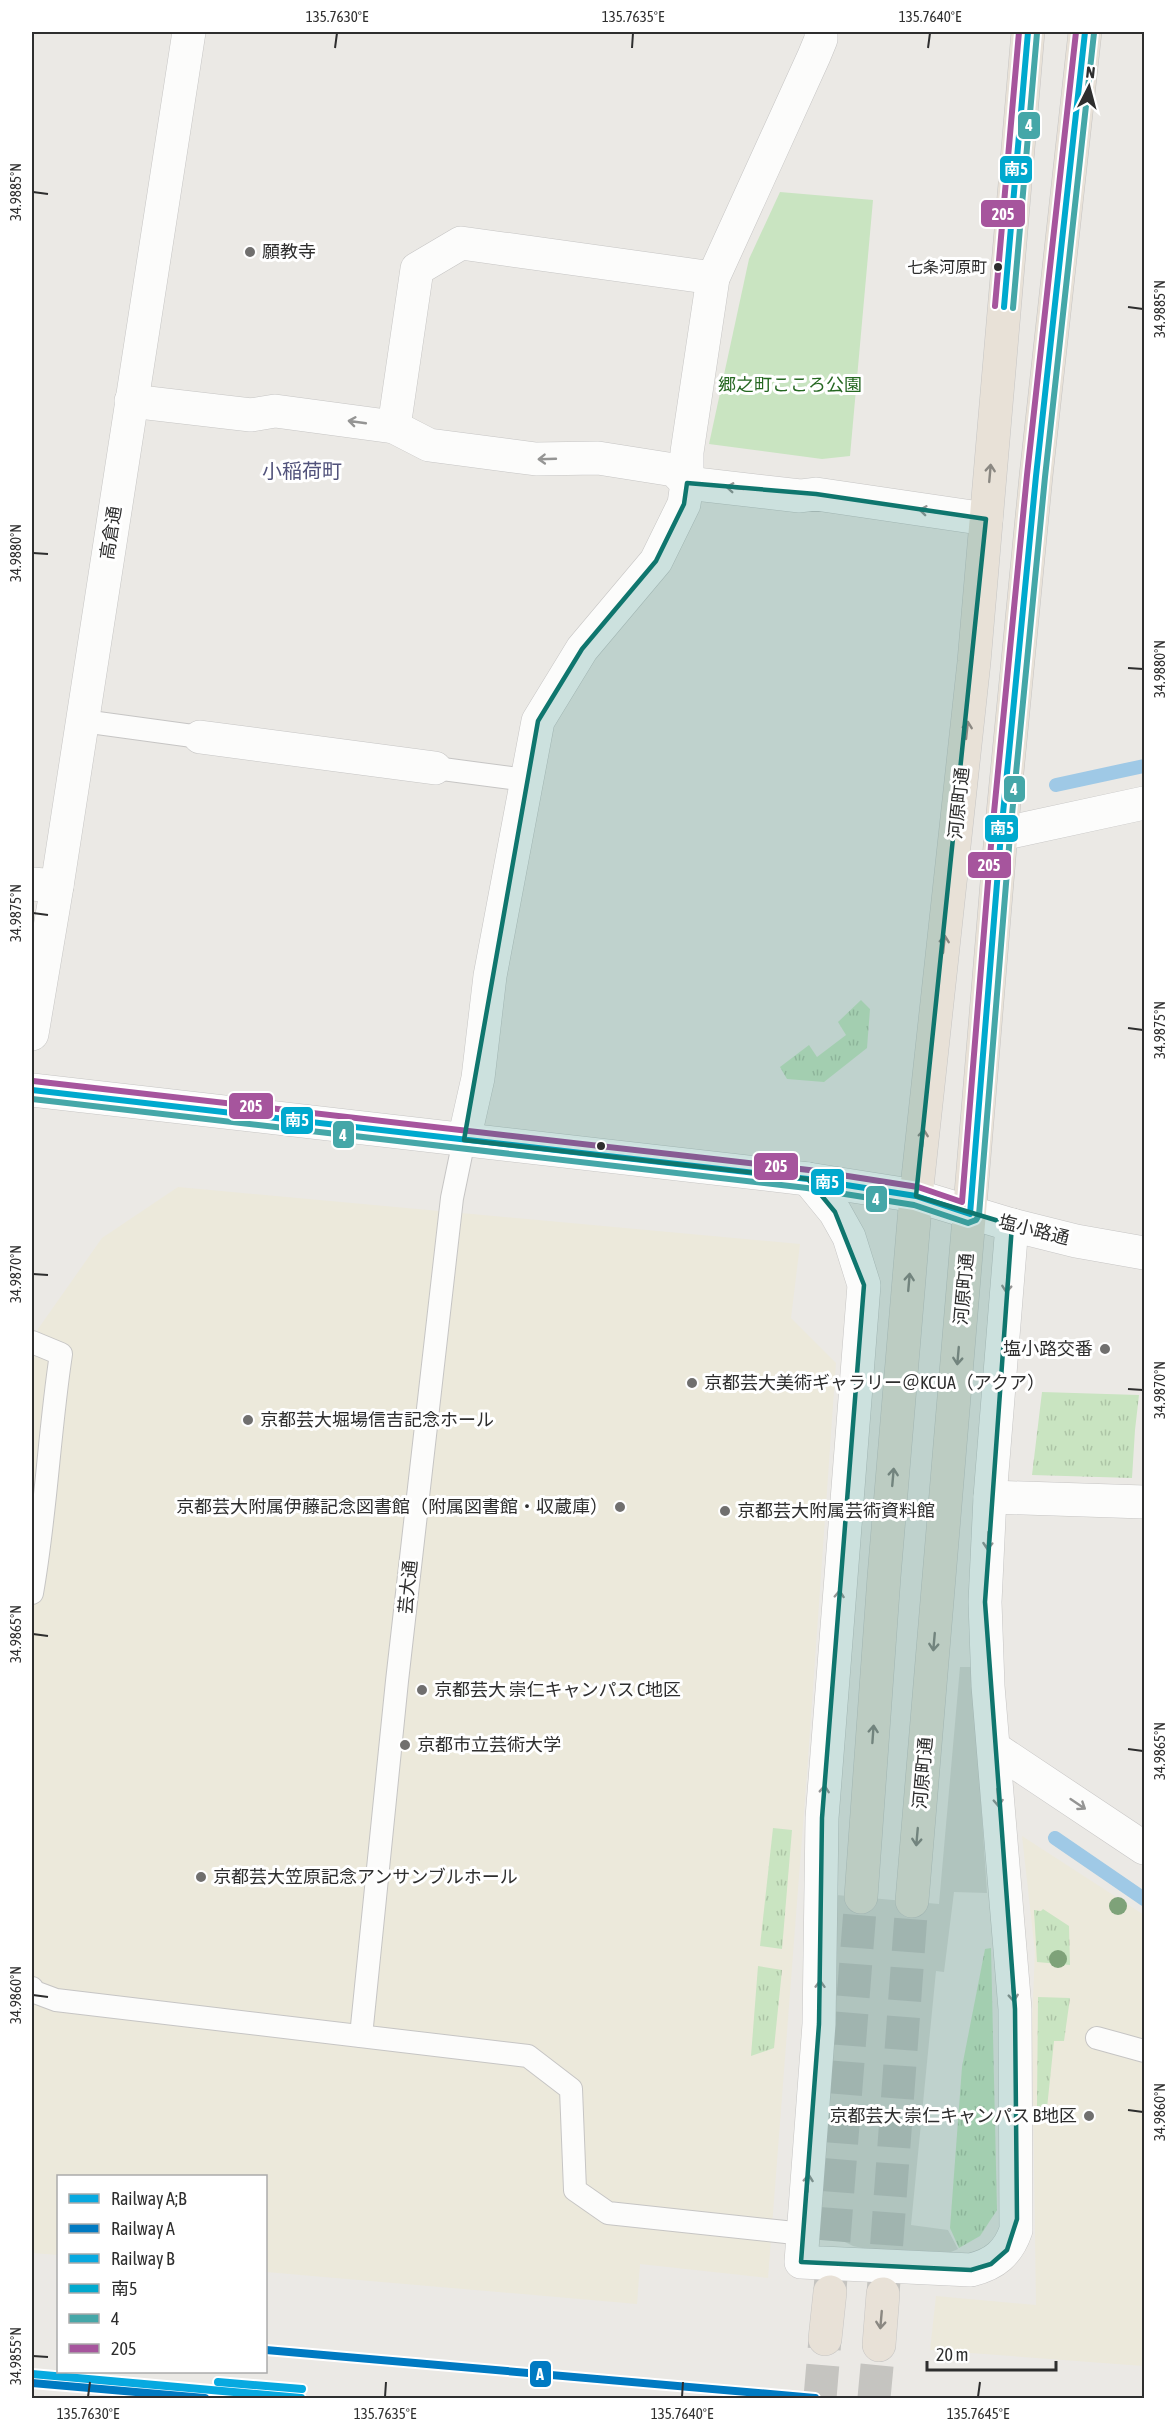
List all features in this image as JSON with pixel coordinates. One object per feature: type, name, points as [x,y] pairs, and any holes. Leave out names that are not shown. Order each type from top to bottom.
[{"type":"highway","name":"河原町通","points":[[861,1897],[884,1577],[916,1197],[974,662],[1028,32]]},
{"type":"highway","name":"河原町通","points":[[912,1901],[1001,834],[1036,476],[1085,32]]},
{"type":"highway","points":[[825,2338],[830,2292]]},
{"type":"highway","points":[[879,2345],[883,2294]]},
{"type":"street","name":"高倉通","points":[[32,1034],[44,885],[83,721],[189,32]]},
{"type":"street","points":[[464,1140],[478,1078],[490,976],[538,721],[582,649],[656,561],[684,504],[687,452],[713,278],[814,56],[821,39],[821,32]]},
{"type":"street","points":[[394,427],[417,268],[460,243],[713,278]]},
{"type":"street","points":[[131,402],[251,416],[276,411],[394,427],[429,445],[536,459],[598,458],[674,470],[687,483],[800,496],[816,494],[986,519]]},
{"type":"street","points":[[200,737],[435,768]]},
{"type":"street","points":[[1001,834],[1144,803]]},
{"type":"street","name":"塩小路通","points":[[32,1090],[808,1179],[916,1197],[970,1214],[1076,1241],[1144,1253]]},
{"type":"street","points":[[808,1179],[835,1212],[849,1237],[864,1285],[822,1818],[819,2024],[801,2262],[971,2270],[991,2264],[1000,2257],[1013,2240],[1017,2219],[1015,2009],[988,1686],[985,1602],[990,1497],[1012,1225]]},
{"type":"street","points":[[990,1497],[1144,1502]]},
{"type":"street","points":[[994,1748],[1144,1848]]},
{"type":"lane","points":[[83,721],[200,737]]},
{"type":"lane","points":[[435,768],[526,780]]},
{"type":"lane","name":"芸大通","points":[[361,2036],[397,1681],[451,1210],[464,1140]]},
{"type":"lane","points":[[32,1342],[61,1354],[53,1408],[40,1549],[32,1593]]},
{"type":"lane","points":[[32,1988],[56,2000],[528,2056],[571,2089],[575,2190],[608,2213],[804,2234]]},
{"type":"lane","points":[[1097,2038],[1144,2051]]},
{"type":"highlighted area","points":[[687,483],[816,494],[986,519],[916,1196],[1012,1225],[985,1602],[1015,2009],[1017,2219],[1007,2250],[991,2264],[971,2270],[801,2262],[819,2024],[822,1818],[864,1285],[835,1212],[808,1179],[464,1140],[538,721],[582,649],[656,561],[684,504]]},
{"type":"shaded area","name":"京都芸大 崇仁キャンパス C地区","points":[[178,1187],[800,1244],[791,1318],[836,1363],[768,2278],[640,2264],[637,2304],[267,2272],[267,2175],[57,2175],[57,2255],[32,2253],[32,1375],[38,1329],[102,1238]]},
{"type":"shaded area","points":[[960,1667],[972,1667],[987,1893],[954,1892],[944,1972],[936,1971],[911,2225],[948,2230],[958,2249],[951,2252],[867,2249],[853,2246],[839,2239],[829,2229],[819,2205],[836,1895],[939,1904]]},
{"type":"shaded area","name":"京都芸大 崇仁キャンパス B地区","points":[[1022,1836],[1144,1915],[1144,2366],[930,2350],[936,2296],[1036,2305],[1032,2021],[1035,1952]]},
{"type":"green space","name":"郷之町こころ公園","points":[[780,192],[873,200],[850,456],[822,459],[709,444],[749,259]]},
{"type":"green space","points":[[861,1000],[870,1009],[867,1048],[824,1082],[787,1079],[780,1067],[809,1045],[817,1057],[846,1035],[838,1022]]},
{"type":"green space","points":[[1042,1392],[1139,1395],[1132,1478],[1032,1475]]},
{"type":"green space","points":[[773,1828],[792,1830],[782,1949],[760,1946]]},
{"type":"green space","points":[[1043,1909],[1069,1926],[1070,1965],[1037,1962],[1034,1910]]},
{"type":"green space","points":[[991,1948],[997,2210],[980,2236],[959,2248],[950,2228],[962,2067],[985,1949]]},
{"type":"green space","points":[[758,1966],[782,1970],[774,2048],[751,2056]]},
{"type":"green space","points":[[1038,1997],[1070,1998],[1064,2041],[1054,2041],[1047,2108],[1037,2106]]},
{"type":"waterway","points":[[1056,785],[1144,766]]},
{"type":"waterway","points":[[1055,1838],[1144,1899]]},
{"type":"tunnel","points":[[830,2290],[861,1897]]},
{"type":"tunnel","points":[[883,2294],[912,1901]]},
{"type":"tunnel","points":[[820,2398],[825,2339]]},
{"type":"tunnel","points":[[874,2398],[879,2345]]},
{"type":"rail line","name":"A","points":[[267,2350],[815,2398]]},
{"type":"rail line","name":"A;B","points":[[32,2374],[301,2398]]},
{"type":"rail line","name":"B","points":[[218,2382],[302,2389]]},
{"type":"rail line","name":"A","points":[[32,2383],[205,2398]]},
{"type":"transit line","name":"205","points":[[995,306],[1019,32]]},
{"type":"transit line","name":"南5","points":[[1004,307],[1028,32]]},
{"type":"transit line","name":"205","points":[[33,1081],[809,1170],[918,1187],[962,1202],[992,833],[1027,475],[1076,32]]},
{"type":"transit line","name":"南5","points":[[32,1090],[808,1179],[916,1196],[970,1214],[1001,834],[1036,476],[1085,32]]},
{"type":"transit line","name":"4","points":[[1013,308],[1037,33]]},
{"type":"transit line","name":"4","points":[[32,1099],[807,1188],[914,1205],[968,1223],[976,1220],[979,1215],[1010,835],[1045,477],[1094,33]]},
{"type":"place","name":"願教寺","points":[[250,252]]},
{"type":"place","name":"七条河原町","points":[[998,267]]},
{"type":"place","name":"塩小路交番","points":[[1105,1349]]},
{"type":"place","name":"京都芸大美術ギャラリー＠KCUA（アクア）","points":[[692,1383]]},
{"type":"place","name":"京都芸大堀場信吉記念ホール","points":[[248,1420]]},
{"type":"place","name":"京都芸大附属伊藤記念図書館（附属図書館・収蔵庫）","points":[[620,1507]]},
{"type":"place","name":"京都芸大附属芸術資料館","points":[[725,1511]]},
{"type":"place","name":"京都芸大 崇仁キャンパス C地区","points":[[422,1690]]},
{"type":"place","name":"京都市立芸術大学","points":[[405,1745]]},
{"type":"place","name":"京都芸大笠原記念アンサンブルホール","points":[[201,1877]]},
{"type":"place","name":"京都芸大 崇仁キャンパス B地区","points":[[1089,2116]]},
{"type":"district","name":"小稲荷町","points":[[302,471]]}]
